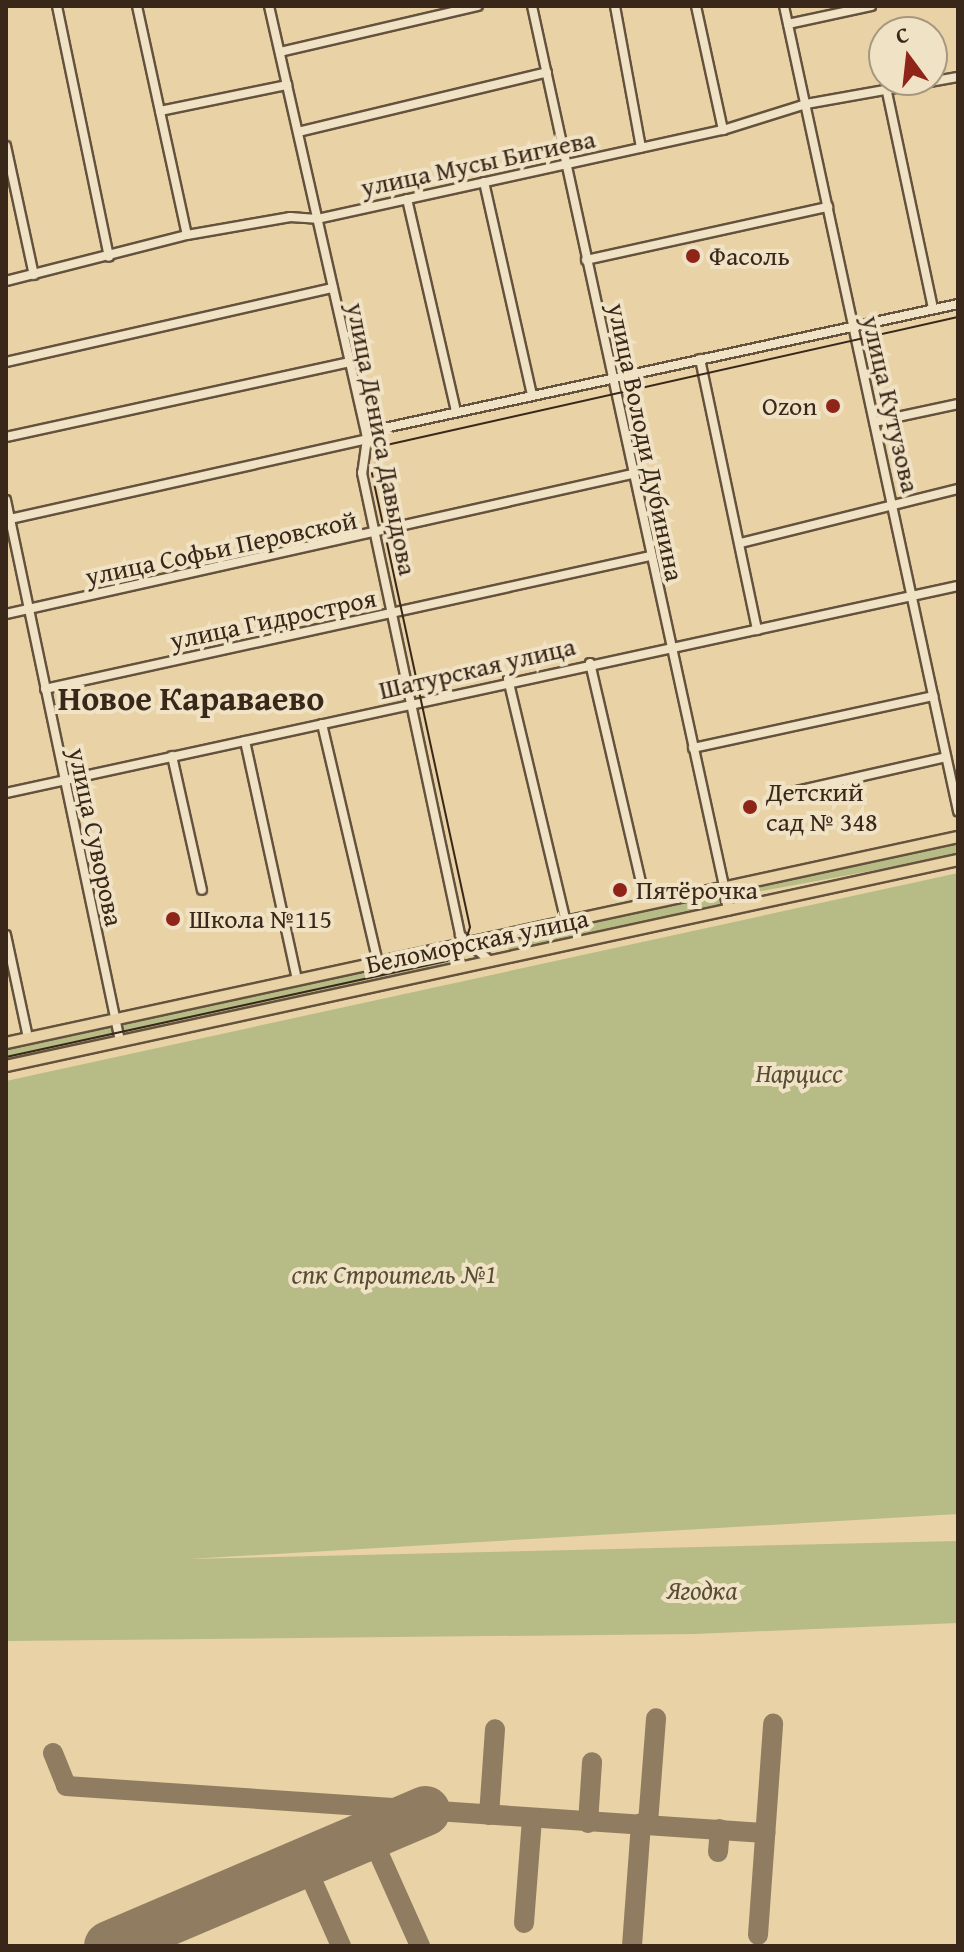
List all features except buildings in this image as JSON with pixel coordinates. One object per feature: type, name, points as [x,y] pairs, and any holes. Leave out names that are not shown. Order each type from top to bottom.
[{"type":"main road","name":"Беломорская улица","points":[[6,1043],[958,837]]},
{"type":"main road","name":"Беломорская улица","points":[[6,1066],[958,860]]},
{"type":"main road","points":[[724,886],[729,909]]},
{"type":"street","points":[[57,6],[109,257]]},
{"type":"street","points":[[137,6],[187,235]]},
{"type":"street","name":"улица Дениса Давыдова","points":[[269,6],[366,436],[362,473],[466,944]]},
{"type":"street","points":[[280,52],[478,6]]},
{"type":"street","name":"улица Володи Дубинина","points":[[532,6],[670,650],[724,886]]},
{"type":"street","points":[[615,6],[641,148]]},
{"type":"street","points":[[696,6],[723,130]]},
{"type":"street","name":"улица Кутузова","points":[[784,6],[852,327],[894,502],[958,811]]},
{"type":"street","points":[[788,24],[871,6]]},
{"type":"street","points":[[298,132],[547,72]]},
{"type":"street","points":[[160,111],[287,85]]},
{"type":"street","name":"улица Мусы Бигиева","points":[[6,281],[187,235],[290,217],[317,219],[723,130],[806,104],[868,95]]},
{"type":"street","points":[[888,96],[933,309]]},
{"type":"street","points":[[6,146],[34,275]]},
{"type":"street","points":[[484,182],[532,395]]},
{"type":"street","points":[[407,199],[456,411]]},
{"type":"street","points":[[586,260],[828,207]]},
{"type":"street","points":[[6,362],[333,288]]},
{"type":"street","points":[[10,519],[366,436],[456,411],[958,304]]},
{"type":"street","points":[[700,359],[757,630]]},
{"type":"street","points":[[6,437],[350,362]]},
{"type":"street","points":[[874,422],[958,404]]},
{"type":"street","name":"улица Софьи Перовской","points":[[6,614],[378,535],[632,474]]},
{"type":"street","points":[[741,543],[894,502],[958,489]]},
{"type":"street","name":"улица Суворова","points":[[6,500],[62,780],[120,1041]]},
{"type":"street","name":"улица Гидростроя","points":[[45,689],[650,556]]},
{"type":"street","name":"Шатурская улица","points":[[6,793],[322,724],[508,679],[670,650],[958,586]]},
{"type":"street","points":[[590,663],[646,903]]},
{"type":"street","points":[[508,679],[566,922]]},
{"type":"street","points":[[693,748],[933,696]]},
{"type":"street","points":[[322,724],[378,963]]},
{"type":"street","points":[[245,741],[297,980]]},
{"type":"street","points":[[172,756],[202,890]]},
{"type":"street","points":[[788,793],[946,757]]},
{"type":"street","points":[[6,935],[28,1038]]},
{"type":"street","points":[[466,944],[490,961]]},
{"type":"green space","points":[[956,842],[958,855],[734,896],[737,889]]},
{"type":"green space","points":[[958,873],[958,1514],[188,1559],[958,1541],[958,1623],[694,1634],[6,1641],[6,1081]]},
{"type":"green space","points":[[719,895],[721,904],[509,952],[507,940]]},
{"type":"green space","points":[[463,950],[466,964],[123,1037],[120,1023]]},
{"type":"green space","points":[[111,1024],[114,1039],[9,1059],[6,1044]]},
{"type":"taxiway","points":[[648,1823],[656,1718]]},
{"type":"taxiway","points":[[758,1935],[773,1724]]},
{"type":"taxiway","points":[[489,1815],[495,1729]]},
{"type":"taxiway","points":[[53,1753],[66,1786],[765,1833]]},
{"type":"taxiway","points":[[588,1823],[592,1762]]},
{"type":"taxiway","points":[[524,1923],[532,1818]]},
{"type":"taxiway","points":[[632,1946],[641,1823]]},
{"type":"taxiway","points":[[718,1852],[720,1829]]},
{"type":"taxiway","points":[[370,1834],[420,1946]]},
{"type":"taxiway","points":[[304,1862],[341,1946]]},
{"type":"runway","points":[[109,1946],[425,1811]]},
{"type":"tram line","points":[[6,1057],[447,961],[463,950],[470,927],[372,473],[382,446],[958,317]]},
{"type":"place","name":"Фасоль","points":[[693,256]]},
{"type":"place","name":"Ozon","points":[[833,406]]},
{"type":"place","name":"Детский сад № 348","points":[[750,807]]},
{"type":"place","name":"Пятёрочка","points":[[620,890]]},
{"type":"place","name":"Школа №115","points":[[173,919]]},
{"type":"district","name":"Новое Караваево","points":[[191,698]]},
{"type":"park label","name":"Нарцисс","points":[[799,1073]]},
{"type":"park label","name":"спк Строитель №1","points":[[394,1274]]},
{"type":"park label","name":"Ягодка","points":[[702,1590]]}]
